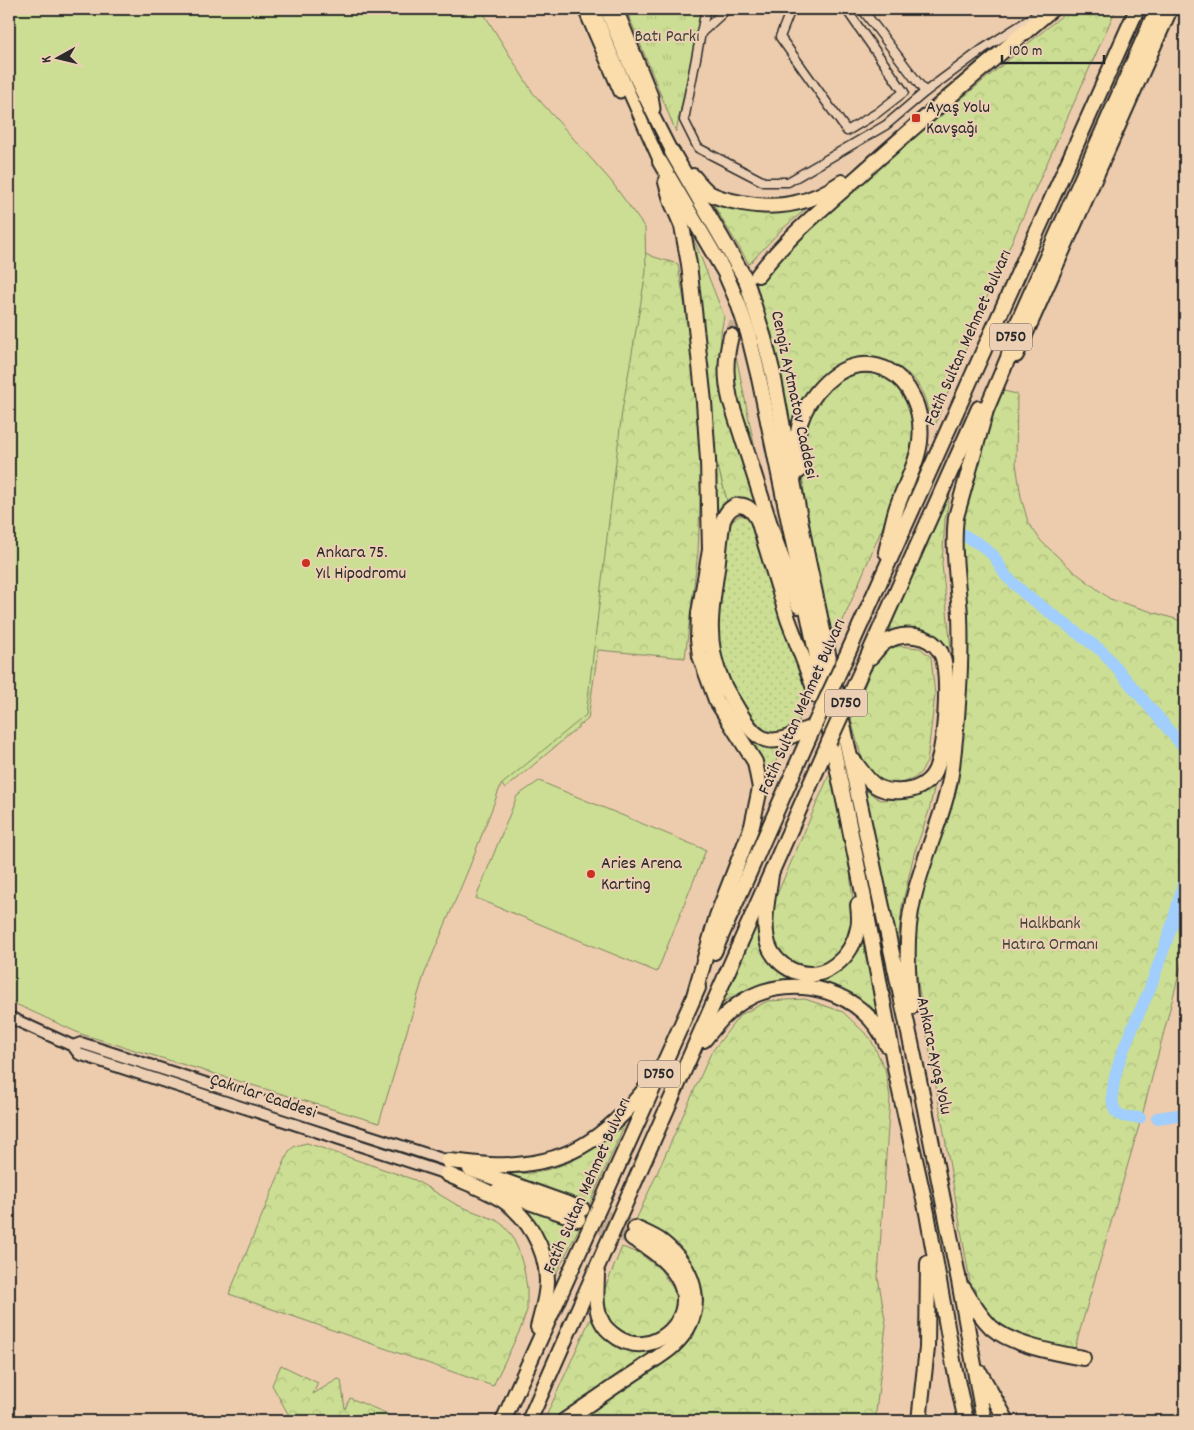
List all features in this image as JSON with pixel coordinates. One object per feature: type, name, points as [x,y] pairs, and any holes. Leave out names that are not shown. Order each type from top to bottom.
[{"type":"highway","points":[[758,275],[794,233],[1052,9]]},
{"type":"highway","name":"Fatih Sultan Mehmet Bulvarı","points":[[503,1421],[1137,9]]},
{"type":"highway","name":"D750","points":[[529,1421],[829,742],[1158,9]]},
{"type":"highway","points":[[978,438],[1055,270],[1170,9]]},
{"type":"highway","points":[[672,152],[709,193],[734,202],[773,207],[815,198],[832,189],[888,150]]},
{"type":"highway","name":"Cengiz Aytmatov Caddesi","points":[[672,152],[736,261],[746,280],[754,302],[773,374],[807,556],[838,700]]},
{"type":"highway","points":[[660,162],[672,203],[682,226],[686,244],[704,402],[708,460],[710,550],[699,613],[698,639],[700,656],[716,700],[755,762],[760,788],[752,826],[717,916],[694,996]]},
{"type":"highway","name":"Cengiz Aytmatov Caddesi","points":[[660,162],[725,273],[748,333],[816,652],[828,722]]},
{"type":"highway","points":[[922,1094],[908,964],[910,919],[912,902],[941,816],[952,770],[960,692],[960,616],[954,533],[956,517],[986,410],[1008,358],[1018,322]]},
{"type":"highway","points":[[731,336],[726,353],[727,386],[730,399],[774,537],[816,652]]},
{"type":"highway","points":[[807,556],[797,448],[800,421],[807,404],[828,379],[844,370],[856,366],[869,365],[889,371],[900,378],[914,397],[918,408],[920,442],[917,456],[897,507],[878,586]]},
{"type":"highway","points":[[814,726],[776,741],[757,736],[744,721],[717,670],[710,634],[710,617],[723,520],[726,514],[734,507],[744,505],[749,507],[758,520],[788,618],[828,722],[966,1421]]},
{"type":"highway","points":[[851,756],[867,778],[877,787],[888,792],[910,791],[927,782],[934,774],[941,752],[946,672],[942,654],[935,644],[924,637],[913,635],[899,637],[884,643],[864,665]]},
{"type":"highway","name":"Ankara-Ayaş Yolu","points":[[838,700],[922,1094],[959,1281],[984,1421]]},
{"type":"highway","points":[[771,875],[766,905],[766,930],[768,944],[773,953],[784,965],[798,972],[818,973],[836,966],[848,951],[854,939],[859,917],[858,900],[828,722]]},
{"type":"highway","points":[[687,1066],[713,1028],[729,1011],[746,999],[762,992],[800,986],[821,989],[837,995],[852,1002],[868,1014],[879,1028],[886,1042],[898,1078]]},
{"type":"highway","points":[[447,1167],[540,1162],[581,1148],[601,1135],[619,1119],[635,1102],[664,1064]]},
{"type":"highway","points":[[447,1167],[580,1214]]},
{"type":"highway","points":[[447,1167],[500,1198],[524,1219],[540,1248],[545,1263],[546,1296],[530,1360]]},
{"type":"highway","points":[[919,1421],[928,1322],[929,1287],[926,1212]]},
{"type":"highway","points":[[564,1421],[673,1346],[690,1322],[695,1304],[694,1285],[688,1271],[660,1241],[633,1233],[657,1254],[675,1274],[682,1287],[684,1300],[682,1313],[675,1326],[664,1337],[651,1343],[635,1345],[610,1333],[602,1324],[597,1311],[597,1268]]},
{"type":"highway","points":[[959,1281],[978,1313],[992,1328],[1005,1337],[1049,1351],[1083,1358]]},
{"type":"highway","points":[[973,1359],[1007,1421]]},
{"type":"main road","name":"Cengiz Aytmatov Caddesi","points":[[584,9],[639,133],[654,149]]},
{"type":"main road","name":"Cengiz Aytmatov Caddesi","points":[[594,9],[660,162]]},
{"type":"main road","name":"Cengiz Aytmatov Caddesi","points":[[606,9],[614,32],[642,94],[672,152]]},
{"type":"main road","name":"Cengiz Aytmatov Caddesi","points":[[617,9],[652,96],[655,118]]},
{"type":"main road","name":"Çakırlar Caddesi","points":[[9,1017],[73,1046],[78,1054],[386,1154],[447,1167]]},
{"type":"main road","name":"Çakırlar Caddesi","points":[[73,1046],[81,1043],[390,1142],[447,1167]]},
{"type":"main road","points":[[386,1154],[390,1142]]},
{"type":"street","points":[[706,9],[684,120],[698,148],[764,182],[788,182],[886,125],[982,48],[1046,9]]},
{"type":"street","points":[[701,33],[726,9]]},
{"type":"street","points":[[791,9],[780,37],[847,131],[877,113],[904,92],[846,9]]},
{"type":"street","points":[[862,9],[925,92]]},
{"type":"street","points":[[877,113],[886,125]]},
{"type":"green space","name":"Ankara 75. Yıl Hipodromu","points":[[9,9],[481,9],[533,93],[611,181],[645,228],[646,272],[622,411],[586,715],[501,785],[469,868],[424,975],[379,1123],[81,1034],[9,1001]]},
{"type":"green space","name":"Batı Parkı","points":[[626,9],[701,9],[676,132]]},
{"type":"green space","points":[[1070,9],[1116,9],[987,297],[935,425],[930,422],[926,402],[920,387],[908,374],[886,362],[861,359],[848,361],[827,373],[811,392],[793,428],[787,430],[773,347],[756,283],[804,229]]},
{"type":"green space","points":[[813,203],[781,230],[749,264],[713,204],[748,209]]},
{"type":"green space","points":[[692,235],[724,316],[721,333],[720,365],[759,506],[744,500],[728,504],[710,437]]},
{"type":"green space","points":[[621,241],[654,257],[678,264],[693,357],[701,477],[698,552],[685,658],[598,650],[588,719],[505,789],[469,736]]},
{"type":"green space","points":[[733,341],[763,488],[734,391],[731,365]]},
{"type":"green space","points":[[870,373],[891,380],[901,389],[914,415],[915,437],[909,464],[834,642],[808,530],[802,474],[802,433],[813,406],[837,381],[854,374]]},
{"type":"green space","name":"Halkbank Hatıra Ormanı","points":[[1003,391],[1017,394],[1016,463],[1021,497],[1028,522],[1041,541],[1071,569],[1110,599],[1185,622],[1185,951],[1143,1112],[1074,1351],[1018,1335],[994,1320],[975,1298],[970,1284],[917,978],[914,927],[920,896],[950,797],[960,528],[984,438]]},
{"type":"green space","points":[[710,437],[728,504],[719,522],[709,598],[708,641],[710,656],[718,682],[748,734],[765,744],[784,745],[764,785],[755,753],[711,676],[703,644],[702,614],[713,551]]},
{"type":"green space","points":[[952,483],[945,520],[942,564],[951,649],[933,636],[897,631],[884,635]]},
{"type":"green space","points":[[738,516],[744,516],[752,520],[755,525],[812,697],[793,731],[782,736],[763,734],[750,723],[721,669],[713,622],[728,527]]},
{"type":"green space","points":[[898,646],[920,648],[931,657],[935,695],[927,762],[920,773],[913,779],[891,786],[879,781],[865,770],[851,720],[875,660],[885,650]]},
{"type":"green space","points":[[938,771],[929,811],[914,854],[902,906],[898,943],[864,789],[880,800],[905,799],[920,793]]},
{"type":"green space","points":[[830,773],[850,871],[854,913],[848,942],[830,962],[818,967],[800,965],[788,960],[777,950],[771,924],[775,899]]},
{"type":"green space","name":"Aries Arena Karting","points":[[539,781],[706,850],[657,972],[476,898],[517,796]]},
{"type":"green space","points":[[760,925],[768,952],[778,968],[794,976],[806,977],[822,976],[861,933],[876,1009],[870,1011],[852,996],[772,985],[737,994],[718,1005],[752,928]]},
{"type":"green space","points":[[805,999],[843,1012],[870,1038],[885,1069],[890,1097],[878,1277],[886,1325],[875,1421],[575,1421],[668,1358],[694,1336],[704,1299],[696,1271],[669,1237],[636,1220],[711,1053],[740,1015],[768,1001]]},
{"type":"green space","points":[[625,1124],[589,1205],[499,1173],[530,1173],[557,1167],[593,1149]]},
{"type":"green space","points":[[307,1143],[415,1180],[457,1205],[496,1220],[511,1234],[524,1269],[527,1288],[527,1310],[520,1330],[493,1386],[229,1294],[289,1151],[295,1146]]},
{"type":"green space","points":[[511,1203],[579,1228],[550,1286],[548,1263]]},
{"type":"green space","points":[[622,1247],[639,1253],[660,1269],[676,1293],[677,1309],[669,1326],[658,1334],[643,1339],[616,1333],[604,1315],[603,1293]]},
{"type":"green space","points":[[592,1315],[599,1331],[607,1340],[621,1348],[644,1350],[660,1348],[557,1421],[544,1421]]},
{"type":"green space","points":[[281,1365],[318,1383],[313,1394],[338,1379],[341,1380],[345,1409],[350,1398],[388,1414],[385,1421],[292,1421],[272,1385]]},
{"type":"waterway","points":[[960,533],[981,545],[994,556],[1006,576],[1025,594],[1103,652],[1185,749]]},
{"type":"waterway","points":[[1140,1118],[1118,1114],[1114,1108],[1112,1096],[1114,1082],[1130,1033],[1151,987],[1169,935],[1185,877]]},
{"type":"waterway","points":[[1157,1118],[1185,1114]]},
{"type":"tunnel","points":[[731,336],[746,298],[758,275]]},
{"type":"tunnel","points":[[586,1210],[635,1228]]},
{"type":"tunnel","points":[[578,1219],[632,1238]]},
{"type":"place","name":"Ayaş Yolu Kavşağı","points":[[916,118]]},
{"type":"place","name":"Ankara 75. Yıl Hipodromu","points":[[306,563]]},
{"type":"place","name":"Aries Arena Karting","points":[[591,874]]}]
